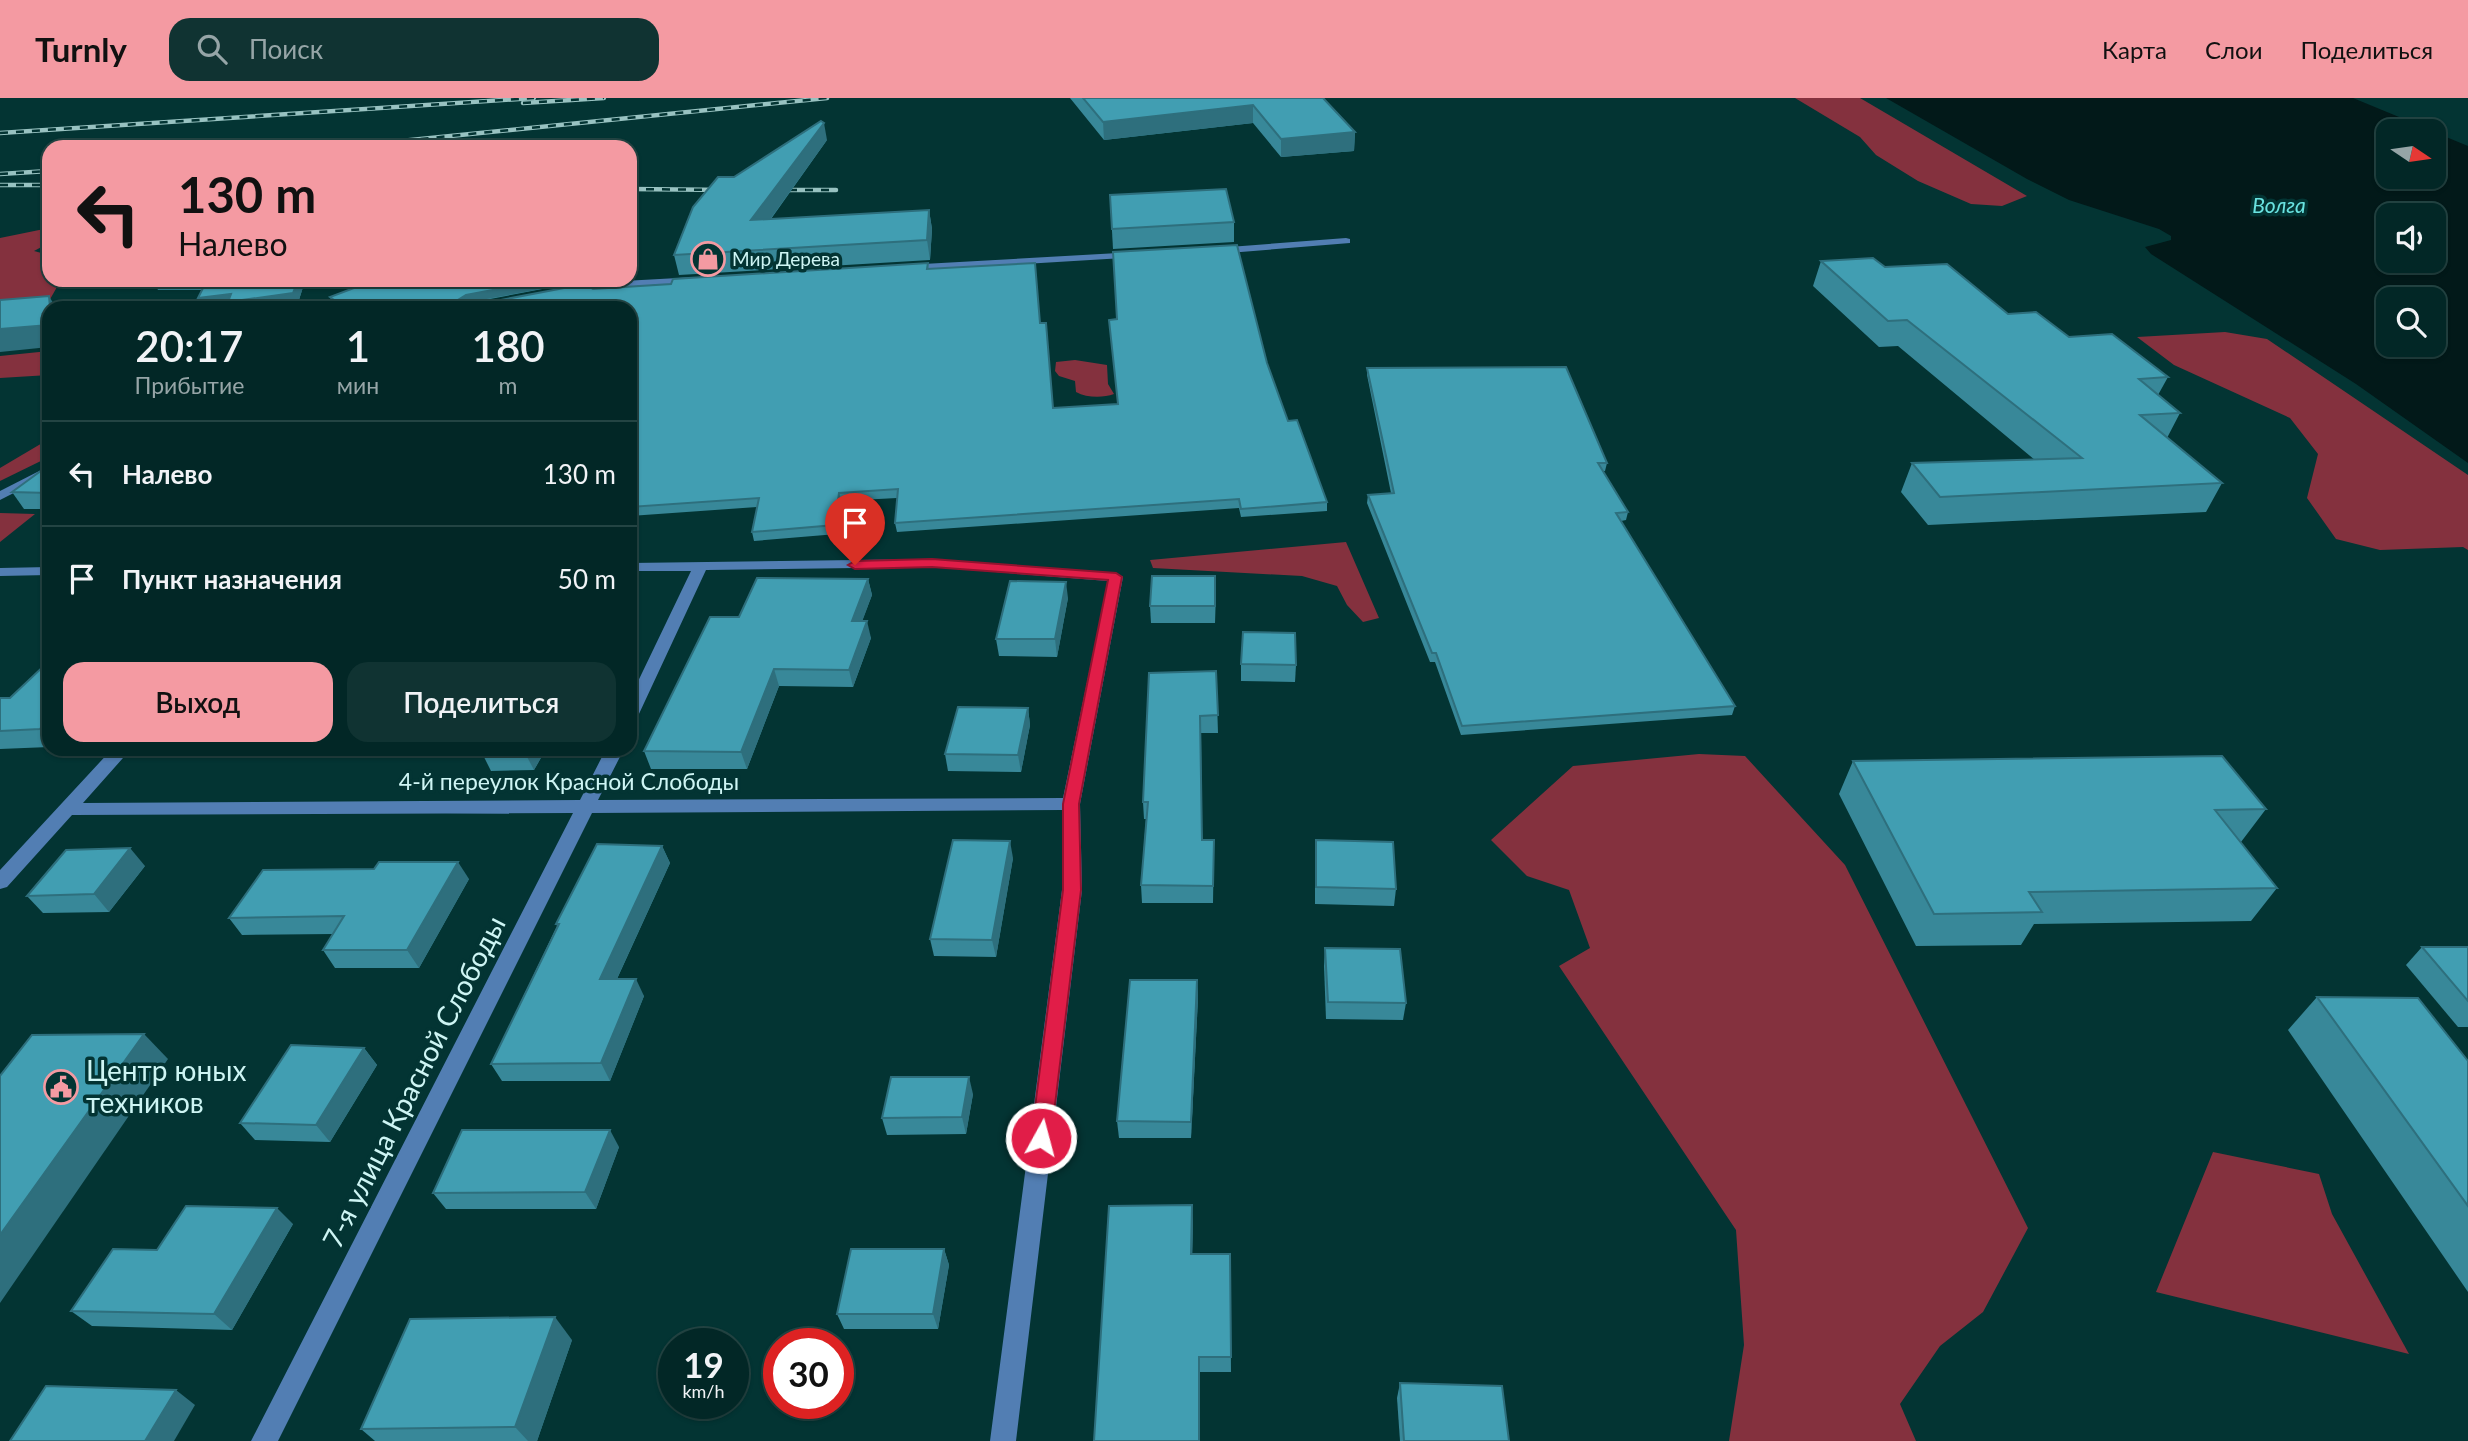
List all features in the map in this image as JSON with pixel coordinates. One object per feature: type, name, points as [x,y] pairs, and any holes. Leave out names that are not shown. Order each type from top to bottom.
[{"type":"street","points":[[1201,252],[1346,241]]},
{"type":"street","points":[[894,269],[1145,255]]},
{"type":"street","points":[[637,283],[713,279]]},
{"type":"street","points":[[561,291],[582,287]]},
{"type":"street","points":[[0,496],[42,474]]},
{"type":"street","points":[[637,567],[932,563],[1116,577],[1071,804],[1072,890],[1003,1441]]},
{"type":"street","points":[[637,701],[700,567]]},
{"type":"street","points":[[0,572],[42,571]]},
{"type":"street","points":[[0,881],[116,756]]},
{"type":"street","name":"7-я улица Красной Слободы","points":[[264,1441],[588,806],[611,756]]},
{"type":"street","name":"4-й переулок Красной Слободы","points":[[67,809],[1071,804]]},
{"type":"shaded area","points":[[1795,98],[1860,98],[2027,196],[2002,206],[1971,204],[1918,181],[1876,155],[1860,137]]},
{"type":"shaded area","points":[[42,229],[42,247],[34,251],[42,253],[42,287],[57,287],[49,301],[42,301],[42,308],[0,312],[0,238]]},
{"type":"shaded area","points":[[2225,332],[2267,339],[2468,475],[2468,550],[2463,547],[2380,550],[2336,539],[2307,498],[2318,454],[2290,418],[2174,365],[2137,337]]},
{"type":"shaded area","points":[[42,352],[42,375],[0,378],[0,356]]},
{"type":"shaded area","points":[[1075,360],[1107,365],[1108,384],[1114,394],[1095,397],[1076,392],[1075,381],[1059,376],[1055,371],[1056,362]]},
{"type":"shaded area","points":[[42,443],[42,460],[0,481],[0,468]]},
{"type":"shaded area","points":[[0,513],[35,514],[0,542]]},
{"type":"shaded area","points":[[1346,542],[1379,618],[1363,622],[1347,605],[1337,586],[1302,576],[1153,568],[1150,560]]},
{"type":"shaded area","points":[[1699,754],[1745,756],[1845,865],[2028,1228],[1983,1312],[1940,1346],[1900,1404],[1916,1441],[1729,1441],[1744,1345],[1736,1230],[1559,966],[1590,948],[1569,890],[1527,876],[1491,840],[1573,766]]},
{"type":"shaded area","points":[[2213,1152],[2319,1174],[2332,1214],[2409,1354],[2156,1292]]},
{"type":"water","name":"Волга","points":[[1886,98],[2353,98],[2404,119],[2376,119],[2376,189],[2446,189],[2446,137],[2468,146],[2468,463],[2356,384],[2151,254],[2145,247],[2171,240],[2171,236],[2159,229],[2069,200],[2027,179]]},
{"type":"building","points":[[1083,98],[1323,98],[1355,132],[1281,139],[1253,105],[1103,122]]},
{"type":"building","points":[[821,121],[824,123],[751,220],[929,210],[927,240],[674,255],[693,207],[718,177],[734,177]]},
{"type":"building","points":[[1226,189],[1234,222],[1112,229],[1110,195]]},
{"type":"building","points":[[1237,245],[1267,363],[1288,421],[1297,420],[1327,502],[1241,509],[1239,499],[895,523],[898,489],[839,493],[835,525],[752,532],[759,498],[637,507],[637,301],[496,301],[569,287],[637,287],[671,284],[673,279],[928,263],[927,269],[1035,263],[1040,323],[1046,323],[1053,408],[1118,404],[1109,320],[1117,319],[1113,252]]},
{"type":"building","points":[[1873,258],[1885,267],[1947,264],[2008,314],[2036,312],[2069,337],[2112,334],[2168,377],[2139,379],[2180,413],[2140,415],[2222,483],[1940,497],[1912,463],[2082,458],[1907,320],[1888,321],[1821,261]]},
{"type":"building","points":[[204,287],[295,287],[293,293],[235,301],[228,301],[231,294],[198,298]]},
{"type":"building","points":[[356,287],[508,287],[466,295],[458,300],[335,301],[330,297]]},
{"type":"building","points":[[49,296],[49,301],[42,301],[42,326],[0,329],[0,300]]},
{"type":"building","points":[[1566,367],[1607,463],[1598,463],[1628,512],[1616,513],[1735,706],[1462,726],[1436,653],[1432,653],[1368,495],[1394,493],[1367,368]]},
{"type":"building","points":[[42,470],[42,493],[12,492]]},
{"type":"building","points":[[1152,576],[1215,576],[1215,606],[1150,606]]},
{"type":"building","points":[[757,578],[868,579],[852,621],[867,621],[849,670],[774,669],[741,752],[644,751],[710,617],[739,617]]},
{"type":"building","points":[[1010,581],[1066,582],[1055,639],[996,639]]},
{"type":"building","points":[[1243,632],[1295,633],[1296,665],[1241,664]]},
{"type":"building","points":[[42,668],[40,729],[0,731],[0,698],[10,698]]},
{"type":"building","points":[[1216,671],[1218,715],[1200,716],[1202,840],[1214,840],[1213,886],[1141,885],[1148,802],[1143,802],[1149,673]]},
{"type":"building","points":[[958,707],[1028,708],[1018,755],[945,754]]},
{"type":"building","points":[[2222,756],[2266,809],[2215,810],[2277,888],[2029,892],[2042,912],[1934,914],[1853,761]]},
{"type":"building","points":[[953,840],[1010,841],[992,940],[930,939]]},
{"type":"building","points":[[1316,840],[1393,842],[1396,889],[1316,887]]},
{"type":"building","points":[[597,844],[662,846],[600,979],[636,979],[601,1063],[491,1064],[559,924],[556,924]]},
{"type":"building","points":[[130,848],[94,894],[27,896],[66,850]]},
{"type":"building","points":[[379,862],[458,862],[407,950],[323,950],[344,916],[229,918],[263,870],[374,869]]},
{"type":"building","points":[[2422,947],[2468,947],[2468,1001]]},
{"type":"building","points":[[1325,948],[1400,949],[1406,1003],[1328,1002]]},
{"type":"building","points":[[1130,980],[1197,980],[1191,1122],[1117,1121]]},
{"type":"building","points":[[2317,997],[2418,998],[2468,1061],[2468,1206]]},
{"type":"building","points":[[144,1034],[0,1235],[0,1076],[32,1035]]},
{"type":"building","points":[[291,1045],[364,1048],[316,1125],[240,1123]]},
{"type":"building","points":[[891,1077],[969,1077],[962,1117],[882,1118]]},
{"type":"building","points":[[462,1130],[610,1130],[585,1192],[433,1193]]},
{"type":"building","points":[[1192,1205],[1191,1254],[1230,1254],[1231,1357],[1199,1357],[1199,1441],[1094,1441],[1109,1206]]},
{"type":"building","points":[[186,1206],[277,1208],[214,1314],[71,1311],[113,1249],[157,1250]]},
{"type":"building","points":[[851,1249],[944,1249],[933,1314],[837,1314]]},
{"type":"building","points":[[555,1317],[515,1427],[361,1429],[410,1319]]},
{"type":"building","points":[[1400,1383],[1502,1386],[1509,1441],[1404,1441]]},
{"type":"building","points":[[46,1386],[176,1390],[145,1441],[10,1441]]},
{"type":"railway","points":[[0,133],[534,98]]},
{"type":"railway","points":[[523,103],[604,98]]},
{"type":"railway","points":[[410,140],[827,98]]},
{"type":"railway","points":[[0,174],[42,171]]},
{"type":"railway","points":[[0,185],[42,185]]},
{"type":"railway","points":[[637,189],[728,190]]},
{"type":"railway","points":[[773,190],[836,190]]},
{"type":"place","name":"Мир Дерева","points":[[708,259]]},
{"type":"place","name":"Центр юных техников","points":[[61,1087]]},
{"type":"route","points":[[855,565],[932,563],[1116,577],[1071,804],[1072,890],[1041,1138]]}]
